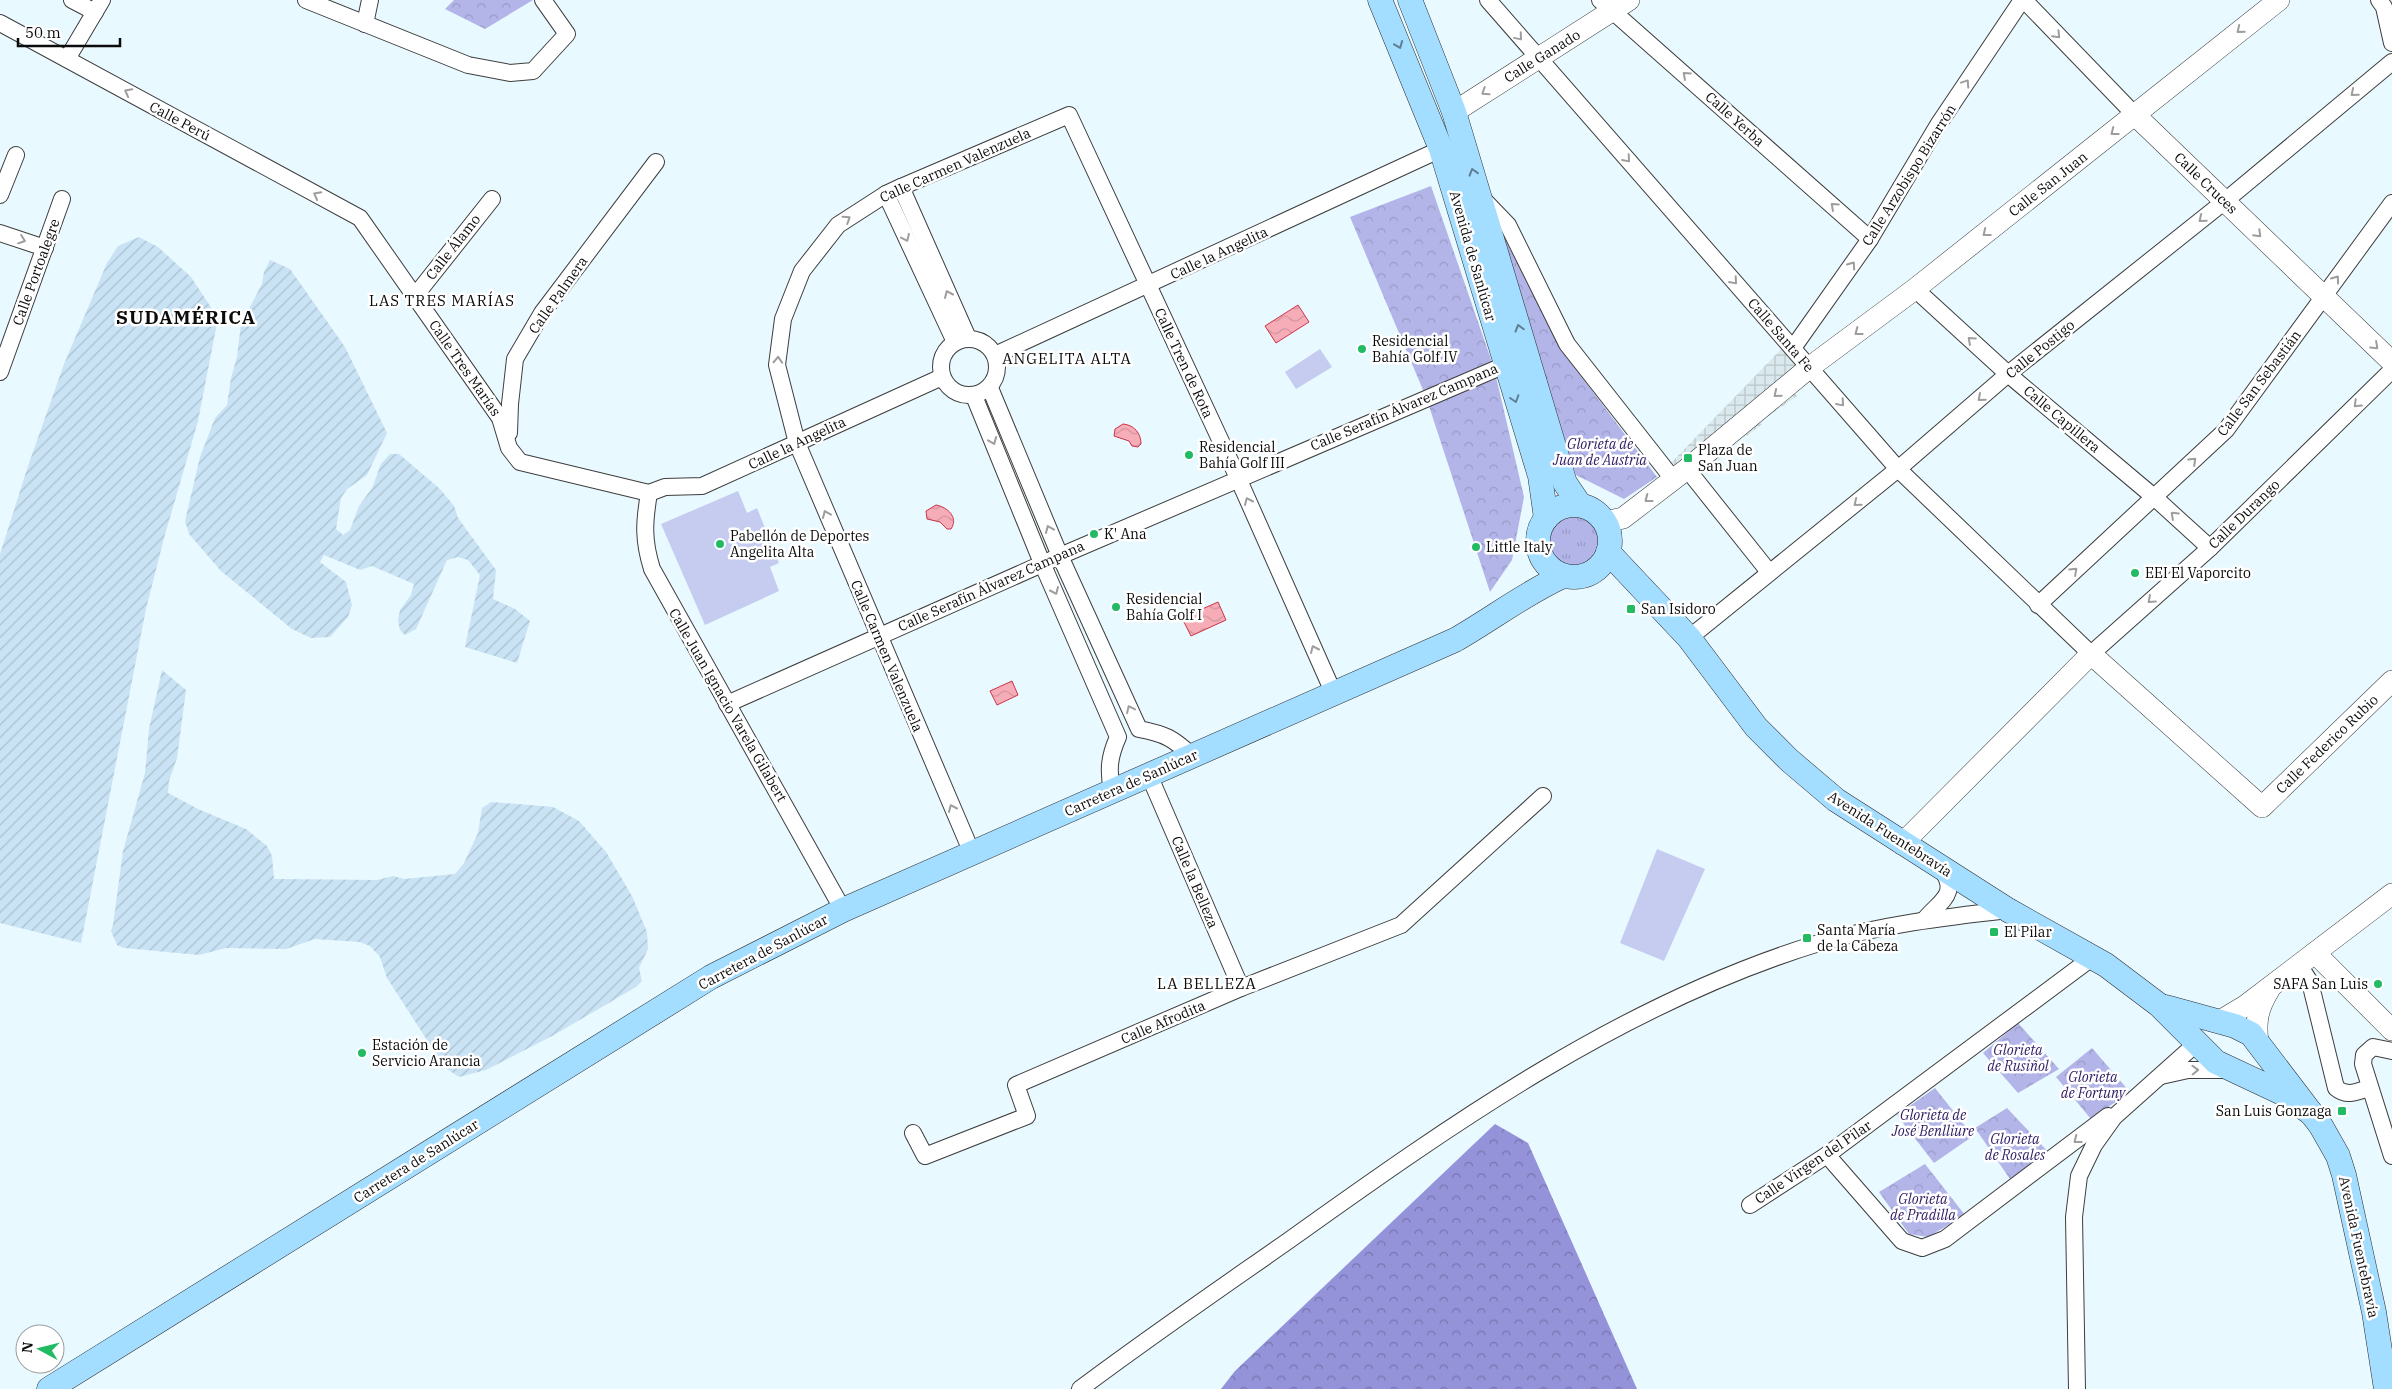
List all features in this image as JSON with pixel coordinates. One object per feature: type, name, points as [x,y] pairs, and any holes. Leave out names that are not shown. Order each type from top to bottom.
[{"type":"main road","name":"Avenida de Sanlúcar","points":[[1380,0],[1441,149],[1540,476],[1546,518]]},
{"type":"main road","name":"Avenida de Sanlúcar","points":[[1410,0],[1454,112],[1561,469],[1570,492],[1580,505]]},
{"type":"main road","points":[[1521,598],[1531,572],[1540,529],[1546,518],[1559,508],[1580,505],[1592,509],[1605,522],[1610,538],[1608,552],[1601,564],[1588,574],[1578,577],[1563,576],[1546,564],[1538,545]]},
{"type":"main road","name":"Avenida Fuentebravía","points":[[1608,552],[1689,638],[1756,727],[1789,760],[1836,800],[1902,844],[2008,910],[2093,957],[2159,1005],[2198,1042]]},
{"type":"main road","points":[[1588,574],[1644,590]]},
{"type":"main road","name":"Carretera de Sanlúcar","points":[[49,1389],[711,977],[843,910],[1455,640],[1505,610],[1521,598],[1563,576]]},
{"type":"main road","name":"Avenida Fuentebravía","points":[[2159,1005],[2197,1017],[2220,1021]]},
{"type":"main road","points":[[2220,1021],[2243,1029],[2258,1042],[2255,1056],[2249,1063],[2238,1070],[2231,1070],[2210,1057],[2198,1042],[2220,1021]]},
{"type":"main road","name":"Avenida Fuentebravía","points":[[2258,1042],[2331,1142],[2344,1175],[2374,1312],[2386,1389]]},
{"type":"main road","name":"Avenida Fuentebravía","points":[[2231,1070],[2284,1094],[2311,1113]]},
{"type":"main road","points":[[2374,1312],[2392,1351]]},
{"type":"main road","points":[[2374,1312],[2392,1378]]},
{"type":"street","points":[[67,59],[99,6],[72,0]]},
{"type":"street","points":[[365,24],[370,0]]},
{"type":"street","points":[[314,2],[468,65],[510,73],[533,71],[567,34],[543,0]]},
{"type":"street","name":"Calle Santa Fe","points":[[1488,0],[1793,348],[1812,365],[1898,469],[2091,654]]},
{"type":"street","name":"Calle Cruces","points":[[2022,0],[2135,115],[2392,362]]},
{"type":"street","name":"Calle Arzobispo Bizarrón","points":[[1793,348],[1870,239],[1938,125],[2022,0]]},
{"type":"street","name":"Calle San Juan","points":[[1605,522],[1622,518],[1680,474],[1812,365],[1916,289],[2279,0]]},
{"type":"street","points":[[2379,0],[2384,7],[2392,43]]},
{"type":"street","name":"Calle Ganado","points":[[1454,112],[1538,58],[1614,4]]},
{"type":"street","name":"Calle Yerba","points":[[1614,4],[1870,239]]},
{"type":"street","name":"Calle Perú","points":[[0,23],[360,218]]},
{"type":"street","name":"Calle Postigo","points":[[1689,638],[1898,469],[2008,374],[2224,201],[2392,62]]},
{"type":"street","name":"Calle Carmen Valenzuela","points":[[972,853],[878,637],[797,443],[777,365],[783,319],[802,271],[838,225],[886,194],[1069,115]]},
{"type":"street","name":"Calle Tren de Rota","points":[[1069,115],[1238,478],[1334,694]]},
{"type":"street","name":"Calle la Angelita","points":[[995,355],[1148,286],[1441,149]]},
{"type":"street","points":[[0,195],[16,155]]},
{"type":"street","name":"Calle Palmera","points":[[509,448],[510,404],[515,360],[542,313],[656,162]]},
{"type":"street","points":[[901,187],[961,340]]},
{"type":"street","points":[[886,194],[961,340]]},
{"type":"street","points":[[1480,195],[1508,225],[1567,344],[1680,474],[1769,572]]},
{"type":"street","name":"Calle Portoalegre","points":[[0,372],[6,335],[45,248],[62,199]]},
{"type":"street","name":"Calle Álamo","points":[[415,296],[492,199]]},
{"type":"street","name":"Calle San Sebastián","points":[[2038,605],[2226,430],[2392,203]]},
{"type":"street","name":"Calle Tres Marías","points":[[360,218],[500,418],[509,448]]},
{"type":"street","points":[[0,232],[45,248]]},
{"type":"street","name":"Calle Capillera","points":[[1916,289],[2008,374],[2154,497],[2210,548]]},
{"type":"street","points":[[961,340],[980,341],[989,346],[995,355],[998,366],[996,377],[990,388],[974,396],[962,396],[948,388],[942,377],[943,355],[961,340]]},
{"type":"street","name":"Calle Serafín Álvarez Campana","points":[[727,704],[1042,563],[1505,365]]},
{"type":"street","name":"Calle Durango","points":[[2091,654],[2210,548],[2392,370]]},
{"type":"street","name":"Calle la Angelita","points":[[649,493],[665,487],[702,486],[942,377]]},
{"type":"street","points":[[990,388],[1060,556],[1139,728]]},
{"type":"street","points":[[974,396],[1042,563],[1118,737]]},
{"type":"street","points":[[509,448],[520,462],[649,493]]},
{"type":"street","name":"Calle Juan Ignacio Varela Gilabert","points":[[649,493],[644,522],[645,545],[652,569],[843,910]]},
{"type":"street","points":[[1902,844],[2091,654]]},
{"type":"street","name":"Calle Federico Rubio","points":[[2091,654],[2262,807],[2392,681]]},
{"type":"street","points":[[1112,791],[1108,771],[1110,754],[1118,737],[1139,728],[1163,733],[1176,740],[1192,756]]},
{"type":"street","name":"Calle la Belleza","points":[[1149,775],[1241,988]]},
{"type":"street","name":"Calle Afrodita","points":[[913,1133],[925,1156],[1027,1116],[1016,1085],[1241,988],[1401,925],[1543,796]]},
{"type":"street","points":[[1925,920],[1944,900],[1949,886],[1946,875],[1940,867]]},
{"type":"street","points":[[2220,1021],[2271,987],[2392,894]]},
{"type":"street","points":[[1944,900],[1950,908],[1960,915]]},
{"type":"street","points":[[1080,1389],[1424,1144],[1544,1069],[1674,999],[1762,962],[1822,943],[1925,920],[2008,910]]},
{"type":"street","name":"Calle Virgen del Pilar","points":[[1750,1205],[1827,1155],[2093,957]]},
{"type":"street","points":[[2307,959],[2392,1030]]},
{"type":"street","points":[[2307,959],[2310,982],[2336,1088],[2342,1093],[2351,1094],[2369,1088]]},
{"type":"street","points":[[2258,1042],[2256,1018],[2261,1002],[2271,987]]},
{"type":"street","points":[[1827,1155],[1902,1241],[1922,1248],[1945,1239],[2060,1154],[2109,1115],[2124,1106],[2198,1042]]},
{"type":"street","points":[[2392,1051],[2373,1047],[2364,1055],[2363,1064],[2392,1156]]},
{"type":"street","points":[[2159,1077],[2188,1070],[2231,1070]]},
{"type":"street","points":[[2078,1389],[2074,1217],[2080,1176],[2094,1145],[2124,1106]]},
{"type":"street","points":[[2060,1154],[2071,1159],[2080,1176]]},
{"type":"shaded area","points":[[139,237],[158,247],[191,277],[218,318],[198,421],[164,538],[146,609],[81,943],[0,923],[0,554],[28,466],[64,364],[107,263],[118,246]]},
{"type":"shaded area","points":[[270,260],[290,269],[345,347],[387,433],[367,475],[347,489],[341,498],[336,529],[343,535],[350,530],[359,506],[372,488],[381,464],[390,454],[399,454],[440,489],[454,506],[458,518],[496,570],[493,599],[515,609],[530,621],[517,663],[465,647],[480,575],[468,560],[458,557],[447,560],[416,629],[405,635],[400,630],[398,620],[400,610],[411,595],[414,584],[372,566],[360,570],[324,555],[320,562],[346,582],[352,605],[348,617],[330,637],[311,638],[292,629],[221,571],[189,534],[185,521],[200,457],[215,418],[227,405],[231,378],[237,357],[241,324],[262,284],[264,272]]},
{"type":"shaded area","points":[[1785,345],[1822,371],[1795,394],[1797,396],[1760,422],[1762,424],[1747,436],[1746,434],[1713,465],[1711,463],[1697,474],[1671,463]]},
{"type":"shaded area","points":[[1320,349],[1332,367],[1296,389],[1285,372]]},
{"type":"shaded area","name":"Pabellón de Deportes Angelita Alta","points":[[738,491],[747,513],[757,508],[779,563],[770,567],[779,591],[705,625],[661,524]]},
{"type":"shaded area","points":[[162,670],[186,690],[177,758],[169,781],[168,793],[198,809],[246,829],[267,846],[272,856],[274,879],[377,880],[393,876],[404,879],[455,874],[464,863],[478,833],[482,808],[491,802],[553,807],[579,821],[606,852],[632,896],[647,932],[648,949],[639,968],[642,981],[636,987],[554,1035],[486,1070],[459,1077],[447,1069],[438,1057],[387,978],[380,957],[370,946],[360,942],[315,939],[286,949],[226,948],[199,955],[124,948],[117,945],[111,931],[123,851],[145,773],[149,729]]},
{"type":"shaded area","points":[[1657,849],[1705,869],[1664,961],[1620,943]]},
{"type":"green space","points":[[454,0],[533,0],[485,29],[445,9]]},
{"type":"green space","points":[[1431,186],[1494,368],[1524,497],[1512,560],[1490,592],[1426,397],[1350,217]]},
{"type":"green space","name":"Glorieta de Juan de Austria","points":[[1495,225],[1501,231],[1560,348],[1657,477],[1624,499],[1576,475]]},
{"type":"green space","points":[[1579,516],[1592,523],[1598,531],[1598,551],[1592,559],[1584,565],[1569,566],[1556,559],[1550,551],[1549,536],[1556,523],[1564,517]]},
{"type":"green space","name":"Glorieta de Rusiñol","points":[[2018,1023],[2059,1069],[2018,1093],[1983,1053]]},
{"type":"green space","name":"Glorieta de Fortuny","points":[[2092,1048],[2130,1092],[2091,1119],[2056,1077]]},
{"type":"green space","name":"Glorieta de José Benlliure","points":[[1935,1088],[1973,1136],[1934,1163],[1897,1115]]},
{"type":"green space","name":"Glorieta de Rosales","points":[[2007,1108],[2051,1155],[2010,1179],[1975,1128]]},
{"type":"green space","points":[[1495,1124],[1528,1143],[1637,1389],[1221,1389],[1235,1371]]},
{"type":"green space","name":"Glorieta de Pradilla","points":[[1925,1164],[1965,1215],[1928,1237],[1909,1234],[1879,1192]]},
{"type":"water","points":[[1298,305],[1309,322],[1276,343],[1265,326]]},
{"type":"water","points":[[1123,424],[1134,428],[1138,433],[1141,444],[1138,447],[1132,446],[1129,441],[1114,436],[1115,429]]},
{"type":"water","points":[[936,505],[951,513],[954,520],[951,529],[947,529],[940,522],[927,519],[926,511]]},
{"type":"water","name":"Residencial Bahía Golf I","points":[[1218,602],[1226,620],[1191,636],[1182,618]]},
{"type":"water","points":[[1012,681],[1018,695],[997,705],[990,691]]},
{"type":"place","name":"Residencial Bahía Golf IV","points":[[1362,349]]},
{"type":"place","name":"Residencial Bahía Golf III","points":[[1189,455]]},
{"type":"place","name":"Plaza de San Juan","points":[[1688,458]]},
{"type":"place","name":"K' Ana","points":[[1094,534]]},
{"type":"place","name":"Pabellón de Deportes Angelita Alta","points":[[720,544]]},
{"type":"place","name":"Little Italy","points":[[1476,547]]},
{"type":"place","name":"EEI El Vaporcito","points":[[2135,573]]},
{"type":"place","name":"Residencial Bahía Golf I","points":[[1116,607]]},
{"type":"place","name":"San Isidoro","points":[[1631,609]]},
{"type":"place","name":"El Pilar","points":[[1994,932]]},
{"type":"place","name":"Santa María de la Cabeza","points":[[1807,938]]},
{"type":"place","name":"SAFA San Luis","points":[[2378,984]]},
{"type":"place","name":"Estación de Servicio Arancia","points":[[362,1053]]},
{"type":"place","name":"San Luis Gonzaga","points":[[2342,1111]]},
{"type":"district","name":"LAS TRES MARÍAS","points":[[442,301]]},
{"type":"district","name":"SUDAMÉRICA","points":[[186,317]]},
{"type":"district","name":"ANGELITA ALTA","points":[[1067,359]]},
{"type":"district","name":"LA BELLEZA","points":[[1207,984]]}]
